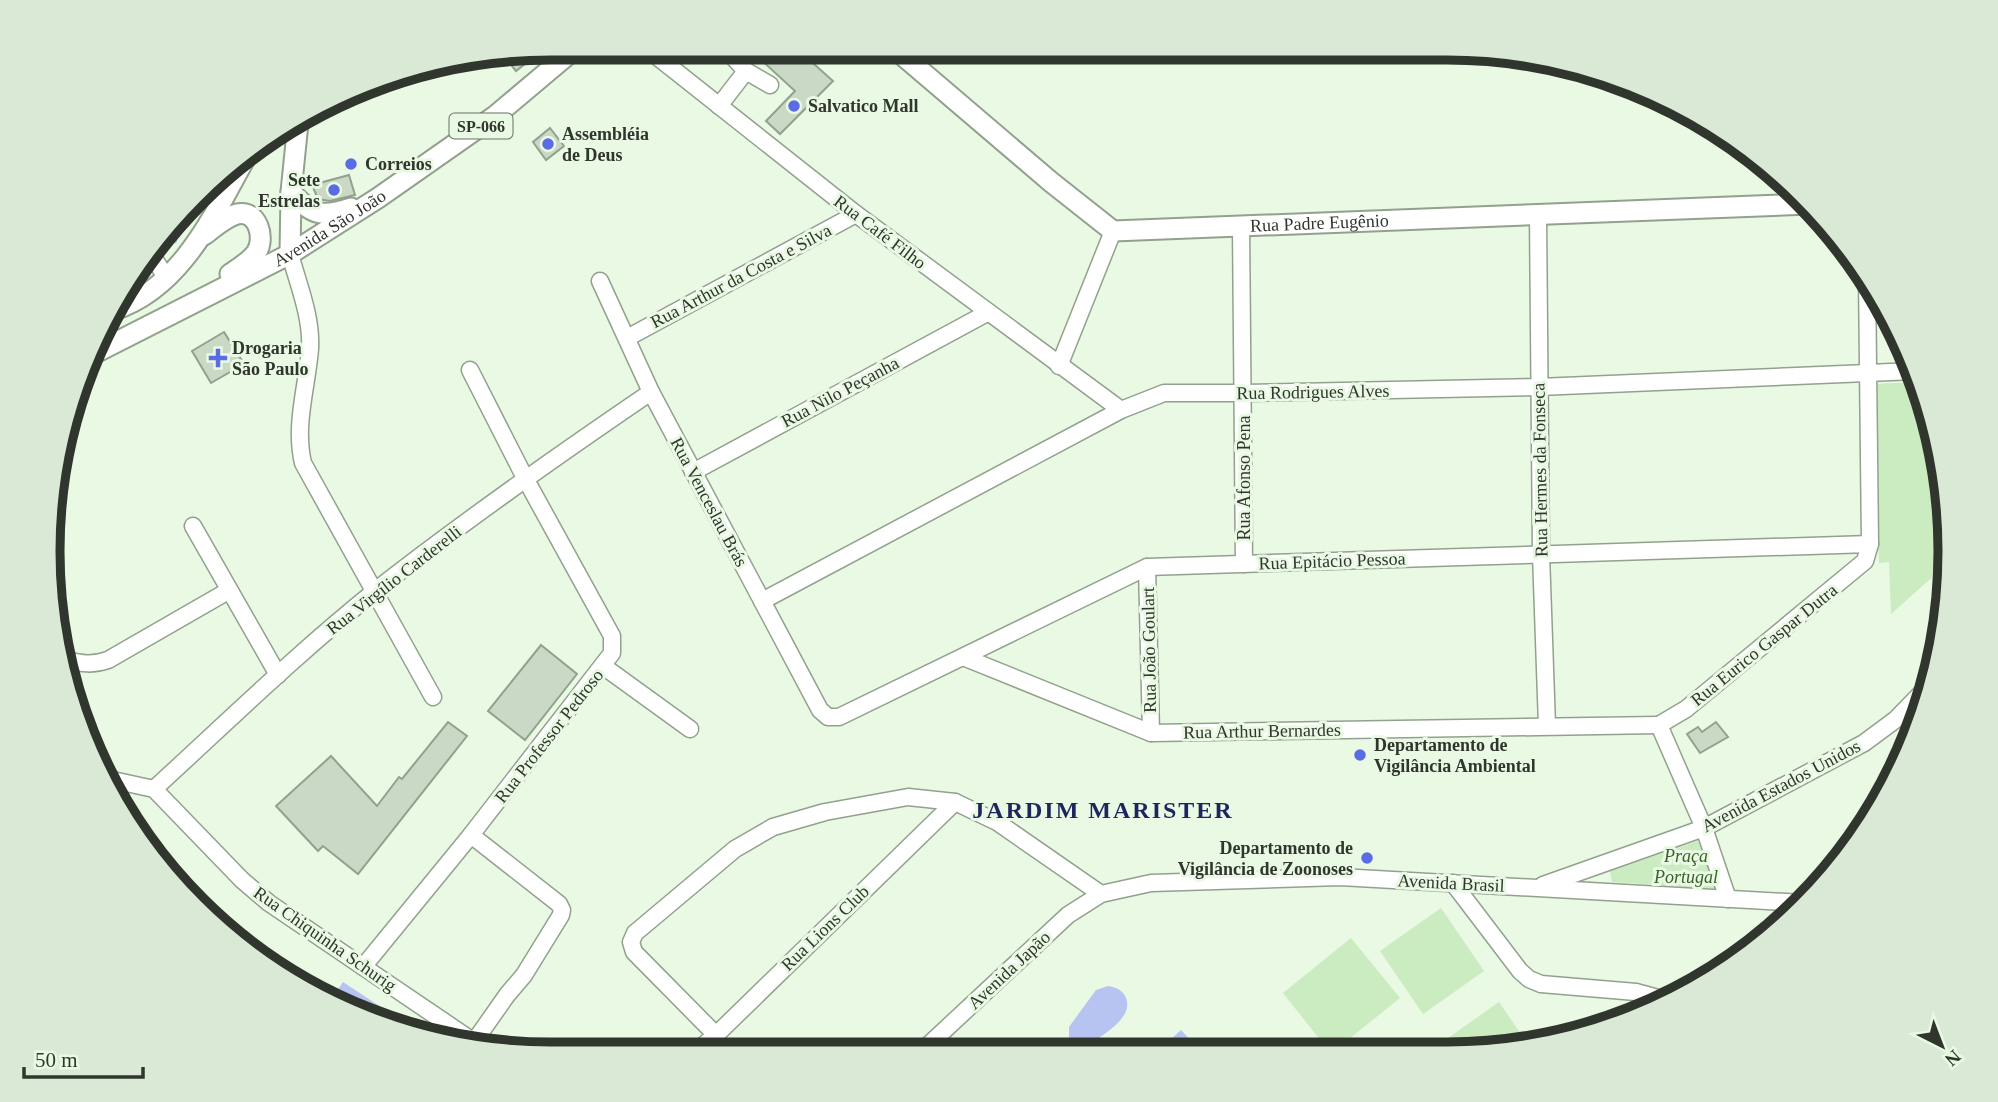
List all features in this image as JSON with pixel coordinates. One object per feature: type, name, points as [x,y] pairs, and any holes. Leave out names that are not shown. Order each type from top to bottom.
[{"type":"main road","name":"Avenida São João","points":[[103,349],[290,254],[378,198],[495,116],[562,60]]},
{"type":"main road","points":[[908,60],[1113,231]]},
{"type":"main road","points":[[290,254],[291,192],[297,130]]},
{"type":"main road","points":[[125,306],[143,298],[166,279],[197,241],[236,174]]},
{"type":"main road","points":[[291,192],[304,206],[320,214],[339,212],[378,198]]},
{"type":"main road","name":"Rua Padre Eugênio","points":[[1113,231],[1794,202]]},
{"type":"main road","points":[[181,310],[249,260],[257,251],[261,235],[251,217],[244,214],[221,222],[197,241]]},
{"type":"street","name":"Rua Café Filho","points":[[661,60],[856,214],[1121,410]]},
{"type":"street","points":[[736,60],[746,71],[770,85]]},
{"type":"street","points":[[719,106],[746,71]]},
{"type":"street","name":"Rua Arthur da Costa e Silva","points":[[627,338],[856,214]]},
{"type":"street","name":"Rua Hermes da Fonseca","points":[[1538,215],[1541,554],[1547,726]]},
{"type":"street","name":"Rua Afonso Pena","points":[[1241,225],[1244,564]]},
{"type":"street","points":[[1059,366],[1113,231]]},
{"type":"street","points":[[290,254],[310,334],[300,432],[303,463],[432,697]]},
{"type":"street","points":[[155,260],[166,279]]},
{"type":"street","name":"Rua Venceslau Brás","points":[[600,281],[651,393],[820,710],[828,717]]},
{"type":"street","points":[[1867,295],[1870,544]]},
{"type":"street","name":"Rua Nilo Peçanha","points":[[693,472],[987,313]]},
{"type":"street","name":"Rua Professor Pedroso","points":[[363,967],[471,835],[612,653],[612,636],[525,478],[470,370]]},
{"type":"street","name":"Rua Rodrigues Alves","points":[[762,601],[1121,410],[1164,393],[1539,387],[1904,371]]},
{"type":"street","name":"Rua Virgílio Carderelli","points":[[154,789],[278,675],[374,592],[525,478],[651,393]]},
{"type":"street","points":[[192,526],[278,675]]},
{"type":"street","name":"Rua Epitácio Pessoa","points":[[828,717],[839,717],[1147,567],[1870,544]]},
{"type":"street","name":"Rua Eurico Gaspar Dutra","points":[[1659,726],[1686,709],[1865,561],[1870,544]]},
{"type":"street","name":"Rua João Goulart","points":[[1147,567],[1151,733]]},
{"type":"street","points":[[72,661],[96,664],[115,657],[228,591]]},
{"type":"street","name":"Rua Arthur Bernardes","points":[[963,657],[1151,733],[1659,726]]},
{"type":"street","points":[[603,666],[690,729]]},
{"type":"street","name":"Avenida Estados Unidos","points":[[1535,888],[1704,828],[1864,743],[1915,699]]},
{"type":"street","points":[[1659,726],[1704,828],[1728,899]]},
{"type":"street","points":[[117,781],[154,789]]},
{"type":"street","name":"Rua Chiquinha Schurig","points":[[154,789],[256,893],[462,1034]]},
{"type":"street","points":[[716,1035],[634,952],[631,942],[635,933],[735,849],[773,827],[825,812],[908,797],[955,802],[997,822],[1101,894]]},
{"type":"street","name":"Rua Lions Club","points":[[707,1042],[955,802]]},
{"type":"street","points":[[471,835],[559,904],[562,910],[524,975],[507,995],[482,1037]]},
{"type":"street","name":"Avenida Brasil","points":[[1101,894],[1125,887],[1164,882],[1340,877],[1728,899],[1787,906]]},
{"type":"street","points":[[1453,883],[1529,979],[1541,984],[1636,992],[1653,997]]},
{"type":"street","name":"Avenida Japão","points":[[934,1042],[1068,915],[1101,894]]},
{"type":"green space","points":[[1908,382],[1929,455],[1937,519],[1937,573],[1891,614],[1889,562],[1879,563],[1871,384]]},
{"type":"green space","name":"Praça Portugal","points":[[1698,841],[1718,889],[1612,882],[1610,871]]},
{"type":"green space","points":[[1441,908],[1484,971],[1423,1014],[1380,951]]},
{"type":"green space","points":[[1351,938],[1400,998],[1345,1042],[1322,1042],[1283,993]]},
{"type":"green space","points":[[1499,1002],[1522,1036],[1479,1041],[1442,1042]]},
{"type":"water","points":[[343,982],[390,1013],[363,1005],[336,993]]},
{"type":"water","points":[[1108,986],[1119,989],[1126,998],[1125,1012],[1115,1025],[1093,1042],[1073,1042],[1069,1037],[1069,1027],[1096,990]]},
{"type":"water","points":[[1181,1030],[1192,1042],[1170,1042]]},
{"type":"building","name":"Salvatico Mall","points":[[761,60],[809,60],[833,81],[780,134],[766,121],[795,91]]},
{"type":"building","points":[[529,61],[516,71],[509,62]]},
{"type":"building","name":"Assembléia de Deus","points":[[550,128],[564,146],[546,160],[533,142]]},
{"type":"building","name":"Sete Estrelas","points":[[349,175],[355,195],[330,201],[318,199],[312,185]]},
{"type":"building","name":"Drogaria São Paulo","points":[[224,332],[244,364],[211,383],[192,351]]},
{"type":"building","points":[[541,645],[577,674],[525,740],[488,711]]},
{"type":"building","points":[[448,722],[467,736],[358,874],[323,846],[318,851],[276,806],[331,756],[377,806]]},
{"type":"building","points":[[1716,722],[1728,737],[1700,753],[1687,734],[1698,727],[1702,732]]},
{"type":"waterway","points":[[175,234],[175,241]]},
{"type":"place","name":"Salvatico Mall","points":[[794,106]]},
{"type":"place","name":"Assembléia de Deus","points":[[548,144]]},
{"type":"place","name":"Correios","points":[[351,164]]},
{"type":"place","name":"Sete Estrelas","points":[[334,190]]},
{"type":"place","name":"Drogaria São Paulo","points":[[218,358]]},
{"type":"place","name":"Departamento de Vigilância Ambiental","points":[[1360,755]]},
{"type":"place","name":"Departamento de Vigilância de Zoonoses","points":[[1367,858]]},
{"type":"district","name":"JARDIM MARISTER","points":[[1103,810]]}]
